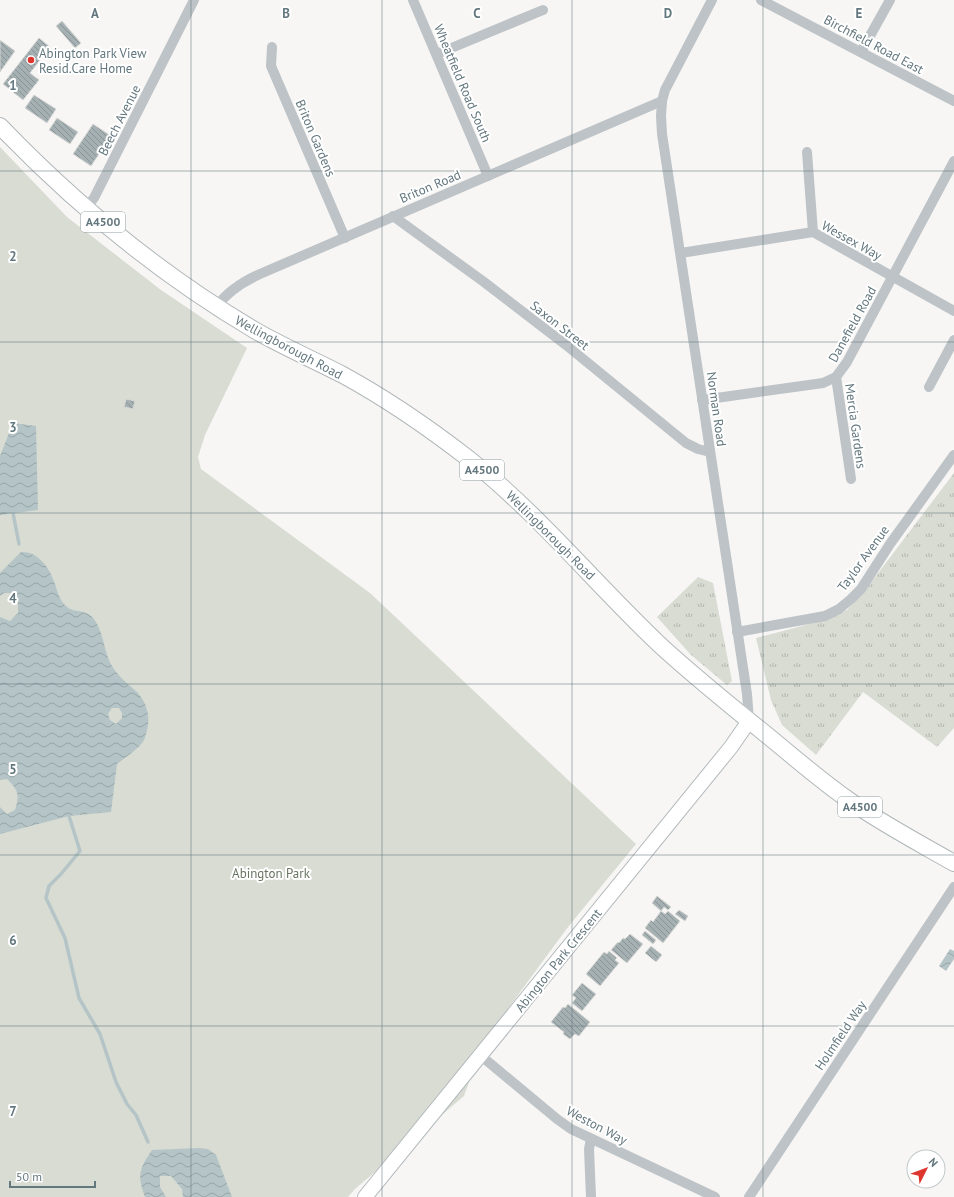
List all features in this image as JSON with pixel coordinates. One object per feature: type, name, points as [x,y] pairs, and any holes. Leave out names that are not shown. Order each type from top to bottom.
[{"type":"main road","name":"Wellingborough Road","points":[[0,126],[58,184],[152,262],[257,332],[373,392],[469,459],[497,482],[527,510],[660,645],[749,721],[849,800],[884,822],[953,861]]},
{"type":"street","name":"Beech Avenue","points":[[86,208],[94,198],[194,0]]},
{"type":"street","name":"Wheatfield Road South","points":[[413,0],[488,176]]},
{"type":"street","name":"Norman Road","points":[[712,0],[670,79],[662,101],[661,116],[662,134],[681,253],[749,721]]},
{"type":"street","name":"Birchfield Road East","points":[[761,0],[954,101]]},
{"type":"street","points":[[861,52],[890,0]]},
{"type":"street","points":[[437,54],[543,10]]},
{"type":"street","name":"Briton Gardens","points":[[272,47],[271,66],[345,238]]},
{"type":"street","name":"Briton Road","points":[[217,306],[227,293],[245,280],[662,101]]},
{"type":"street","points":[[807,152],[813,232]]},
{"type":"street","name":"Danefield Road","points":[[702,400],[823,383],[836,377],[846,362],[893,277],[954,161]]},
{"type":"street","name":"Saxon Street","points":[[393,216],[484,282],[566,345],[686,443],[698,449],[710,452]]},
{"type":"street","name":"Wessex Way","points":[[681,253],[813,232],[954,311]]},
{"type":"street","points":[[929,387],[954,340]]},
{"type":"street","name":"Mercia Gardens","points":[[836,377],[850,479]]},
{"type":"street","name":"Taylor Avenue","points":[[737,632],[825,616],[839,609],[860,589],[890,544],[954,456]]},
{"type":"street","name":"Abington Park Crescent","points":[[365,1197],[731,747],[749,721]]},
{"type":"street","name":"Holmfield Way","points":[[749,1197],[954,887]]},
{"type":"street","name":"Weston Way","points":[[480,1056],[571,1129],[715,1197]]},
{"type":"street","points":[[591,1139],[589,1149],[591,1197]]},
{"type":"green space","name":"Abington Park","points":[[0,147],[67,217],[161,290],[247,348],[205,435],[198,457],[201,469],[370,593],[636,844],[568,927],[484,1041],[464,1096],[355,1189],[348,1197],[0,1197]]},
{"type":"green space","points":[[954,473],[954,728],[937,747],[863,692],[816,755],[782,725],[771,700],[756,638],[821,621],[847,610],[866,589]]},
{"type":"green space","points":[[698,577],[713,583],[732,681],[727,685],[691,655],[657,617]]},
{"type":"water","points":[[13,423],[36,426],[38,510],[0,515],[0,456]]},
{"type":"water","points":[[21,552],[32,554],[41,560],[51,574],[59,597],[63,603],[72,610],[85,612],[95,621],[101,633],[109,660],[114,670],[137,692],[144,702],[148,712],[148,728],[140,745],[117,764],[111,812],[69,816],[0,834],[0,807],[7,814],[15,810],[18,796],[16,789],[7,779],[0,780],[0,617],[10,621],[18,613],[18,600],[11,593],[4,593],[0,596],[0,573]],"holes":[[[112,708],[119,708],[122,713],[122,718],[116,724],[110,720],[108,714]]]},
{"type":"water","points":[[950,949],[954,951],[954,959],[946,971],[939,966]]},
{"type":"water","points":[[208,1149],[216,1155],[232,1197],[183,1197],[182,1189],[171,1176],[160,1176],[160,1187],[166,1197],[145,1197],[140,1177],[144,1162],[152,1150]]},
{"type":"building","points":[[62,21],[81,43],[75,48],[56,26]]},
{"type":"building","name":"Abington Park View Resid.Care Home","points":[[39,38],[50,47],[30,73],[39,80],[23,100],[3,84]]},
{"type":"building","points":[[0,40],[15,51],[0,72]]},
{"type":"building","points":[[34,95],[56,109],[47,123],[25,108]]},
{"type":"building","points":[[57,118],[78,132],[70,144],[49,130]]},
{"type":"building","points":[[93,124],[111,136],[91,166],[73,154]]},
{"type":"building","points":[[126,399],[135,401],[133,409],[124,407]]},
{"type":"building","points":[[657,896],[671,907],[668,910],[664,907],[661,911],[652,903]]},
{"type":"building","points":[[679,910],[688,916],[685,921],[675,914]]},
{"type":"building","points":[[661,911],[665,914],[668,911],[680,921],[663,943],[645,928],[651,920],[653,922]]},
{"type":"building","points":[[645,931],[656,940],[653,944],[642,935]]},
{"type":"building","points":[[630,934],[643,944],[627,963],[611,950],[618,942],[619,943],[623,938],[625,939]]},
{"type":"building","points":[[651,946],[662,955],[656,962],[645,953]]},
{"type":"building","points":[[609,951],[617,958],[615,960],[619,963],[600,986],[586,974],[604,952],[607,954]]},
{"type":"building","points":[[582,983],[596,994],[582,1011],[572,1003],[576,998],[572,995]]},
{"type":"building","points":[[568,1004],[590,1022],[579,1036],[575,1034],[570,1039],[563,1034],[564,1032],[551,1022],[563,1007],[565,1008]]},
{"type":"waterway","points":[[13,513],[19,544]]},
{"type":"waterway","points":[[69,816],[80,851],[49,886],[46,898],[65,938],[79,998],[100,1034],[116,1082],[127,1104],[136,1115],[148,1142]]},
{"type":"place","name":"Abington Park View Resid.Care Home","points":[[31,60]]}]
